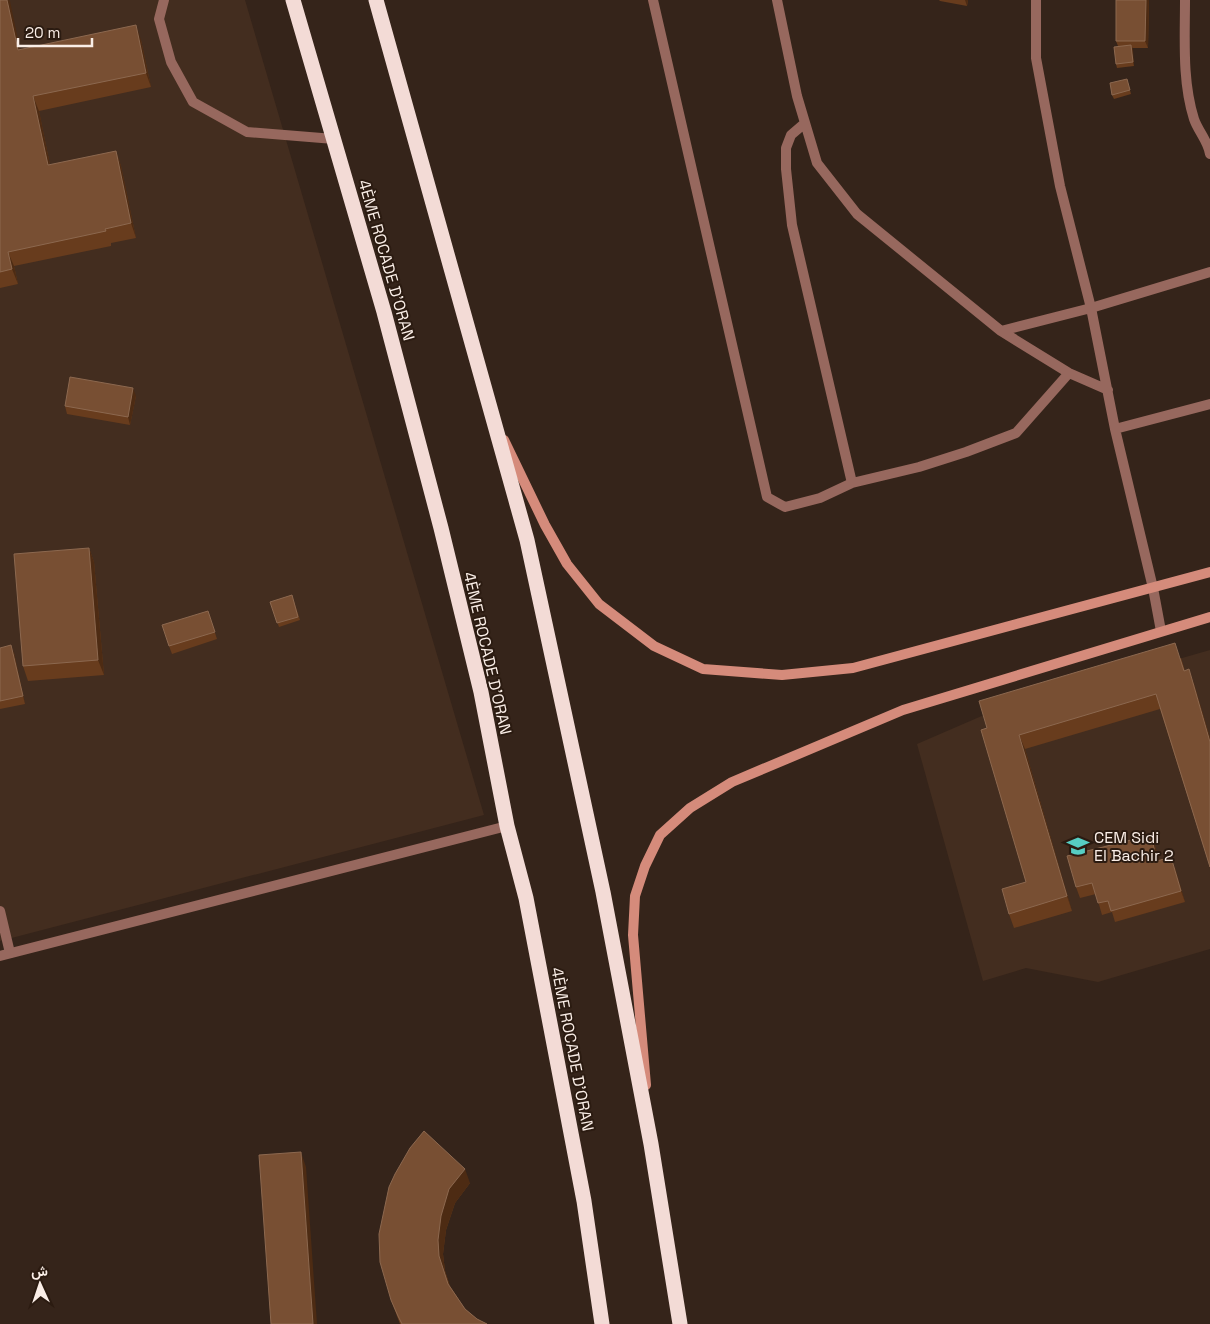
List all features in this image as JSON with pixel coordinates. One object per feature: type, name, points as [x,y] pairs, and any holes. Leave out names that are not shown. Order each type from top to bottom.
[{"type":"highway","name":"4ÈME ROCADE D'ORAN","points":[[293,0],[384,312],[441,528],[481,692],[507,826],[534,935],[584,1201],[602,1324]]},
{"type":"highway","points":[[376,0],[527,540],[604,892],[651,1144],[680,1324]]},
{"type":"street","points":[[164,0],[159,19],[171,62],[193,102],[247,132],[334,139]]},
{"type":"street","points":[[653,0],[767,497],[785,507],[820,498],[852,483],[919,467],[966,452],[1016,433],[1069,373]]},
{"type":"street","points":[[777,0],[797,96],[817,163],[857,214],[1001,331],[1069,373],[1108,390]]},
{"type":"street","points":[[1036,0],[1036,58],[1060,186],[1091,308],[1115,429],[1153,588],[1161,631]]},
{"type":"street","points":[[1186,0],[1185,41],[1188,92],[1194,120],[1210,149]]},
{"type":"street","points":[[805,123],[791,136],[786,148],[786,169],[792,225],[852,483]]},
{"type":"street","points":[[1001,331],[1091,308],[1210,272]]},
{"type":"street","points":[[1115,429],[1210,404]]},
{"type":"street","points":[[492,413],[545,525],[567,564],[599,604],[654,646],[703,669],[782,675],[853,668],[1210,572]]},
{"type":"street","points":[[651,1144],[633,936],[635,896],[645,866],[660,835],[690,808],[732,782],[903,710],[1210,617]]},
{"type":"street","points":[[0,911],[5,954],[507,826]]},
{"type":"shaded area","points":[[0,0],[245,0],[484,815],[0,941]]},
{"type":"shaded area","name":"CEM Sidi El Bachir 2","points":[[1210,650],[1210,949],[1098,982],[1026,968],[983,981],[917,744],[984,715]]},
{"type":"building","points":[[0,0],[7,0],[18,50],[136,25],[146,73],[33,96],[48,165],[116,151],[131,223],[105,229],[106,231],[8,252],[12,269],[0,272]]},
{"type":"building","points":[[1116,0],[1146,0],[1145,41],[1116,41]]},
{"type":"building","points":[[1131,45],[1133,62],[1116,64],[1114,47]]},
{"type":"building","points":[[1127,79],[1130,90],[1112,95],[1110,83]]},
{"type":"building","points":[[70,377],[133,388],[128,417],[65,406]]},
{"type":"building","points":[[89,548],[98,660],[23,666],[14,554]]},
{"type":"building","points":[[292,595],[298,617],[277,623],[270,602]]},
{"type":"building","points":[[208,611],[215,632],[169,646],[162,625]]},
{"type":"building","points":[[1175,643],[1184,671],[1189,669],[1210,742],[1210,867],[1156,694],[1019,735],[1067,896],[1009,914],[1002,889],[1026,882],[981,730],[987,728],[979,701]]},
{"type":"building","points":[[11,645],[23,696],[0,701],[0,648]]},
{"type":"building","points":[[1151,835],[1157,861],[1171,857],[1181,891],[1111,911],[1108,901],[1098,903],[1092,883],[1076,887],[1067,856]]},
{"type":"building","points":[[424,1131],[465,1169],[449,1189],[441,1216],[438,1240],[439,1256],[448,1284],[465,1309],[477,1319],[487,1324],[402,1324],[391,1300],[380,1262],[379,1234],[389,1187],[410,1148]]},
{"type":"building","points":[[301,1152],[313,1324],[271,1324],[259,1155]]},
{"type":"place","name":"CEM Sidi El Bachir 2","points":[[1078,846]]}]
